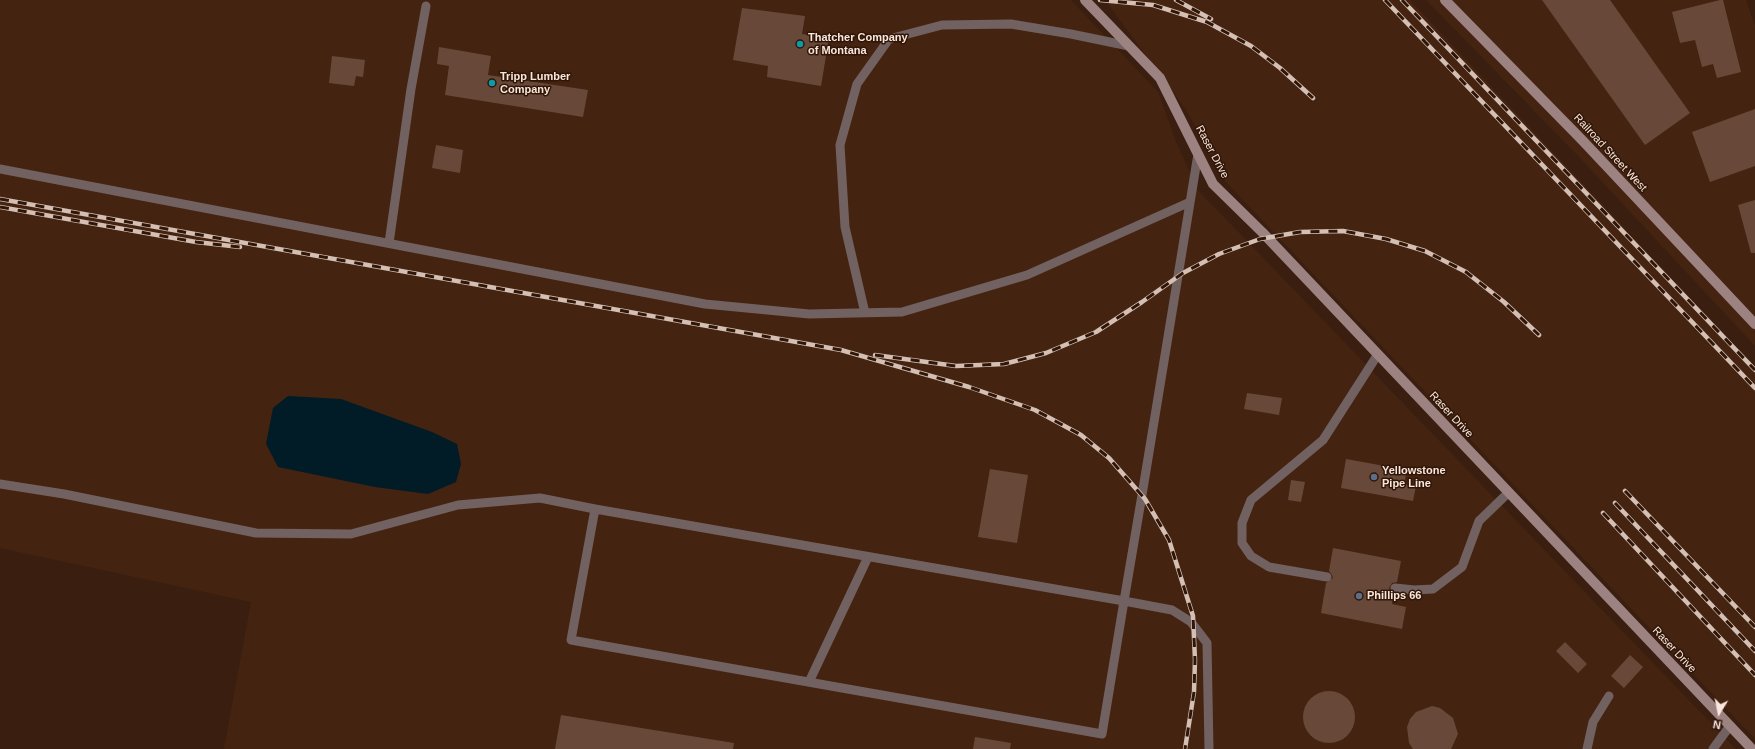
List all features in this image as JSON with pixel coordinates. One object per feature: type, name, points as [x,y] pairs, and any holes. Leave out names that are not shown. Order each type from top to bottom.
[{"type":"street","name":"Raser Drive","points":[[1085,0],[1160,78],[1213,184],[1262,232],[1752,749]]},
{"type":"street","name":"Railroad Street West","points":[[1445,0],[1583,141],[1755,324]]},
{"type":"lane","points":[[389,243],[411,89],[426,6]]},
{"type":"lane","points":[[866,313],[845,227],[840,145],[857,84],[888,39],[942,25],[1011,24],[1129,46]]},
{"type":"lane","points":[[595,509],[571,640],[1102,734],[1198,154]]},
{"type":"lane","points":[[0,168],[705,304],[809,314],[902,312],[1027,275],[1190,202]]},
{"type":"lane","points":[[1328,577],[1269,567],[1251,556],[1242,543],[1242,523],[1251,500],[1323,440],[1378,354]]},
{"type":"lane","points":[[0,484],[64,494],[256,532],[351,534],[458,505],[540,498],[595,509],[1172,610],[1191,622],[1207,643],[1209,749]]},
{"type":"lane","points":[[1396,588],[1414,590],[1433,589],[1462,567],[1479,521],[1508,493]]},
{"type":"lane","points":[[809,682],[868,557]]},
{"type":"lane","points":[[1587,749],[1593,722],[1609,696]]},
{"type":"lane","points":[[1713,749],[1729,726]]},
{"type":"shaded area","points":[[0,0],[1071,0],[1158,92],[1177,144],[1198,190],[1736,749],[224,749],[251,602],[0,548]]},
{"type":"shaded area","points":[[1105,0],[1410,0],[1755,367],[1755,739],[1222,178],[1187,111]]},
{"type":"shaded area","points":[[1426,0],[1746,0],[1755,26],[1755,346],[1580,158]]},
{"type":"water","points":[[288,396],[341,399],[432,432],[457,444],[461,464],[456,482],[428,494],[375,487],[278,467],[266,444],[273,408]]},
{"type":"building","points":[[1542,0],[1610,0],[1690,113],[1645,145]]},
{"type":"building","points":[[1723,0],[1741,72],[1717,78],[1713,64],[1702,67],[1695,40],[1680,43],[1672,12]]},
{"type":"building","name":"Thatcher Company of Montana","points":[[742,8],[805,16],[802,34],[829,38],[821,86],[767,77],[768,66],[733,60]]},
{"type":"building","name":"Tripp Lumber Company","points":[[439,47],[491,56],[488,75],[588,90],[583,117],[445,95],[449,66],[437,64]]},
{"type":"building","points":[[332,56],[365,60],[363,77],[356,76],[354,86],[329,83]]},
{"type":"building","points":[[1755,109],[1755,166],[1710,182],[1692,132]]},
{"type":"building","points":[[436,145],[463,150],[460,173],[432,168]]},
{"type":"building","points":[[1755,200],[1755,253],[1751,253],[1738,205]]},
{"type":"building","points":[[1247,393],[1282,398],[1279,415],[1244,409]]},
{"type":"building","name":"Yellowstone Pipe Line","points":[[1346,459],[1407,470],[1404,484],[1416,486],[1413,501],[1341,488]]},
{"type":"building","points":[[990,469],[1028,475],[1017,543],[978,537]]},
{"type":"building","points":[[1291,480],[1305,482],[1301,502],[1288,500]]},
{"type":"building","name":"Phillips 66","points":[[1333,548],[1401,561],[1397,582],[1392,583],[1389,588],[1391,593],[1394,594],[1392,604],[1406,607],[1402,629],[1321,613],[1326,583],[1333,578],[1329,571]]},
{"type":"building","points":[[1565,642],[1587,664],[1578,673],[1556,651]]},
{"type":"building","points":[[1630,655],[1643,667],[1624,688],[1611,676]]},
{"type":"building","points":[[1324,691],[1334,691],[1348,698],[1355,712],[1355,722],[1348,736],[1334,743],[1324,743],[1314,739],[1307,732],[1303,722],[1303,712],[1307,702],[1314,695]]},
{"type":"building","points":[[1432,706],[1440,708],[1453,718],[1458,734],[1451,749],[1413,749],[1409,743],[1407,727],[1410,719],[1416,712]]},
{"type":"building","points":[[561,715],[734,743],[733,749],[555,749]]},
{"type":"building","points":[[975,737],[1011,743],[1010,749],[973,749]]},
{"type":"railway","points":[[1100,0],[1153,5],[1207,22],[1251,46],[1280,68],[1313,98]]},
{"type":"railway","points":[[1176,0],[1211,19]]},
{"type":"railway","points":[[1385,0],[1755,388]]},
{"type":"railway","points":[[1402,0],[1755,370]]},
{"type":"railway","points":[[0,199],[841,350],[969,387],[1035,410],[1081,435],[1109,458],[1145,499],[1169,540],[1193,616],[1195,660],[1194,692],[1185,749]]},
{"type":"railway","points":[[0,207],[196,242],[240,247]]},
{"type":"railway","points":[[875,355],[956,366],[1004,364],[1046,353],[1096,332],[1183,273],[1219,254],[1260,239],[1300,232],[1343,231],[1386,239],[1425,251],[1466,272],[1504,302],[1539,335]]},
{"type":"railway","points":[[1625,491],[1755,627]]},
{"type":"railway","points":[[1615,503],[1755,651]]},
{"type":"railway","points":[[1603,513],[1755,675]]},
{"type":"place","name":"Thatcher Company of Montana","points":[[800,44]]},
{"type":"place","name":"Tripp Lumber Company","points":[[492,83]]},
{"type":"place","name":"Yellowstone Pipe Line","points":[[1374,477]]},
{"type":"place","name":"Phillips 66","points":[[1359,596]]}]
